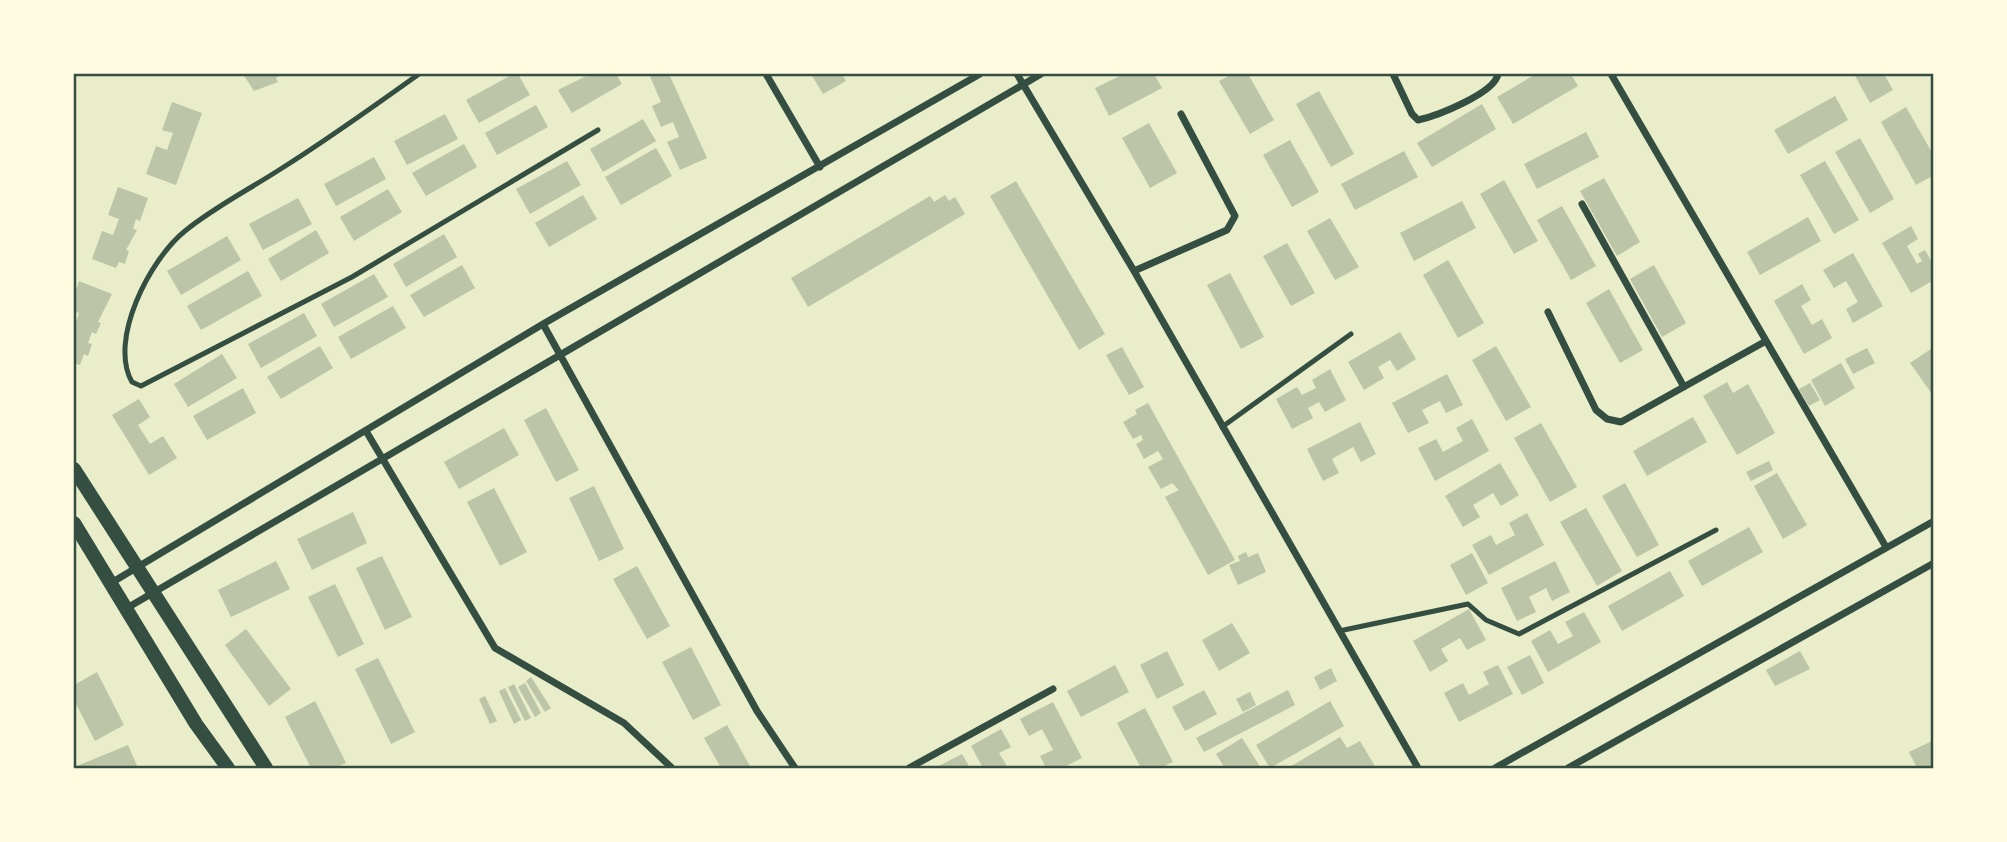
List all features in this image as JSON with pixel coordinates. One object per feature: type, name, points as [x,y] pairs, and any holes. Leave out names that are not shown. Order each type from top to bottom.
[{"type":"main road","points":[[74,469],[134,568],[266,768]]},
{"type":"main road","points":[[74,523],[196,724],[228,768]]},
{"type":"street","points":[[766,74],[820,167]]},
{"type":"street","points":[[110,583],[543,324],[980,74]]},
{"type":"street","points":[[1017,74],[1134,271],[1418,768]]},
{"type":"street","points":[[127,608],[1041,74]]},
{"type":"street","points":[[1393,74],[1412,114],[1418,120],[1434,117],[1491,88],[1498,74]]},
{"type":"street","points":[[1611,74],[1886,547]]},
{"type":"street","points":[[1134,271],[1227,230],[1236,216],[1181,114]]},
{"type":"street","points":[[1582,204],[1684,387]]},
{"type":"street","points":[[1548,312],[1596,410],[1607,419],[1622,422],[1766,341]]},
{"type":"street","points":[[543,324],[757,710],[795,768]]},
{"type":"street","points":[[366,431],[495,648],[624,723],[672,768]]},
{"type":"street","points":[[1495,768],[1934,521]]},
{"type":"street","points":[[1568,768],[1934,563]]},
{"type":"street","points":[[909,768],[1053,690]]},
{"type":"lane","points":[[419,74],[332,136],[184,231],[160,258],[140,289],[124,351],[126,372],[132,382],[141,386],[352,277],[598,130]]},
{"type":"lane","points":[[1222,426],[1351,334]]},
{"type":"lane","points":[[1339,631],[1468,604],[1486,620],[1519,635],[1716,530]]},
{"type":"building","points":[[243,74],[283,74],[276,78],[278,82],[254,91]]},
{"type":"building","points":[[513,74],[518,74],[530,95],[479,123],[466,100]]},
{"type":"building","points":[[590,74],[616,74],[622,84],[572,113],[558,90]]},
{"type":"building","points":[[649,74],[669,74],[707,158],[680,170],[667,142],[679,137],[673,122],[661,127],[652,106],[661,102]]},
{"type":"building","points":[[811,74],[842,74],[846,81],[823,94]]},
{"type":"building","points":[[1124,74],[1154,74],[1162,88],[1109,116],[1095,88]]},
{"type":"building","points":[[1232,74],[1248,74],[1274,120],[1250,134],[1219,81]]},
{"type":"building","points":[[1536,74],[1571,74],[1578,86],[1513,124],[1497,97]]},
{"type":"building","points":[[1854,74],[1884,74],[1893,90],[1870,103]]},
{"type":"building","points":[[1319,91],[1354,154],[1331,167],[1296,104]]},
{"type":"building","points":[[1835,96],[1848,120],[1788,154],[1774,130]]},
{"type":"building","points":[[172,102],[202,113],[176,185],[146,174],[156,146],[167,150],[173,133],[162,130]]},
{"type":"building","points":[[1482,104],[1496,129],[1432,167],[1417,143]]},
{"type":"building","points":[[536,105],[548,127],[497,155],[485,133]]},
{"type":"building","points":[[1906,107],[1934,156],[1934,175],[1916,185],[1881,122]]},
{"type":"building","points":[[445,114],[458,139],[407,165],[394,141]]},
{"type":"building","points":[[643,119],[656,141],[603,172],[590,149]]},
{"type":"building","points":[[1149,123],[1177,173],[1150,188],[1122,138]]},
{"type":"building","points":[[1586,132],[1599,157],[1537,189],[1524,164]]},
{"type":"building","points":[[1860,138],[1894,199],[1870,213],[1835,152]]},
{"type":"building","points":[[1290,140],[1319,192],[1292,207],[1263,155]]},
{"type":"building","points":[[464,144],[477,167],[426,196],[412,173]]},
{"type":"building","points":[[656,148],[672,176],[621,205],[605,177]]},
{"type":"building","points":[[1404,151],[1418,177],[1355,210],[1341,184]]},
{"type":"building","points":[[374,157],[386,179],[336,206],[324,184]]},
{"type":"building","points":[[567,161],[581,185],[530,214],[516,189]]},
{"type":"building","points":[[1825,161],[1859,220],[1834,234],[1800,175]]},
{"type":"building","points":[[1604,178],[1640,242],[1617,256],[1580,191]]},
{"type":"building","points":[[1504,180],[1538,241],[1514,254],[1480,194]]},
{"type":"building","points":[[1016,181],[1105,334],[1079,350],[990,196]]},
{"type":"building","points":[[118,187],[148,198],[140,221],[136,219],[133,229],[137,230],[126,250],[129,251],[125,264],[119,262],[116,268],[92,259],[102,231],[113,235],[119,219],[108,215]]},
{"type":"building","points":[[388,189],[402,212],[354,241],[340,217]]},
{"type":"building","points":[[583,195],[597,219],[549,247],[535,223]]},
{"type":"building","points":[[945,195],[949,201],[955,197],[965,214],[808,307],[791,278],[930,196],[934,202]]},
{"type":"building","points":[[298,198],[312,224],[263,250],[249,224]]},
{"type":"building","points":[[1462,201],[1476,228],[1414,261],[1400,233]]},
{"type":"building","points":[[1562,206],[1596,266],[1571,280],[1537,220]]},
{"type":"building","points":[[1808,217],[1821,241],[1760,275],[1747,252]]},
{"type":"building","points":[[1330,218],[1359,267],[1335,280],[1307,231]]},
{"type":"building","points":[[1911,226],[1918,239],[1907,246],[1917,264],[1922,261],[1918,254],[1925,250],[1934,266],[1934,280],[1911,293],[1882,243]]},
{"type":"building","points":[[316,230],[329,253],[281,281],[268,259]]},
{"type":"building","points":[[444,234],[457,257],[406,287],[393,264]]},
{"type":"building","points":[[227,236],[241,260],[181,295],[167,271]]},
{"type":"building","points":[[1287,243],[1315,293],[1291,306],[1263,256]]},
{"type":"building","points":[[1853,253],[1883,306],[1853,323],[1846,309],[1858,302],[1846,281],[1834,288],[1823,270]]},
{"type":"building","points":[[1448,260],[1484,323],[1458,338],[1423,275]]},
{"type":"building","points":[[462,265],[475,288],[424,317],[410,295]]},
{"type":"building","points":[[1654,265],[1686,323],[1662,337],[1630,279]]},
{"type":"building","points":[[248,271],[262,296],[201,330],[187,306]]},
{"type":"building","points":[[1230,273],[1264,337],[1241,349],[1207,285]]},
{"type":"building","points":[[374,274],[388,297],[334,327],[321,304]]},
{"type":"building","points":[[79,281],[112,294],[98,322],[101,323],[96,334],[92,332],[88,343],[92,344],[88,356],[84,354],[80,365],[74,363],[74,328],[79,313],[74,311],[74,296]]},
{"type":"building","points":[[1802,284],[1811,300],[1801,306],[1812,325],[1822,319],[1832,338],[1804,354],[1774,301]]},
{"type":"building","points":[[1609,289],[1643,350],[1620,363],[1586,303]]},
{"type":"building","points":[[393,306],[406,328],[351,359],[338,337]]},
{"type":"building","points":[[304,313],[317,336],[261,368],[248,344]]},
{"type":"building","points":[[1400,332],[1416,359],[1397,371],[1390,360],[1378,367],[1384,378],[1364,390],[1348,362]]},
{"type":"building","points":[[320,346],[333,368],[281,399],[267,377]]},
{"type":"building","points":[[1496,346],[1531,407],[1506,421],[1472,360]]},
{"type":"building","points":[[1122,347],[1144,387],[1129,395],[1106,355]]},
{"type":"building","points":[[1934,347],[1934,397],[1910,363]]},
{"type":"building","points":[[1867,348],[1875,363],[1853,374],[1845,359]]},
{"type":"building","points":[[222,354],[237,378],[188,407],[174,384]]},
{"type":"building","points":[[1841,363],[1855,388],[1825,406],[1811,380]]},
{"type":"building","points":[[1330,369],[1346,400],[1325,412],[1319,402],[1308,408],[1313,418],[1292,429],[1276,399],[1297,387],[1302,395],[1316,388],[1312,380]]},
{"type":"building","points":[[1447,374],[1463,405],[1446,413],[1440,401],[1422,410],[1429,423],[1408,433],[1392,403]]},
{"type":"building","points":[[1727,382],[1733,393],[1748,384],[1775,433],[1737,455],[1703,396]]},
{"type":"building","points":[[1810,383],[1820,400],[1809,406],[1799,389]]},
{"type":"building","points":[[243,388],[256,413],[207,440],[193,416]]},
{"type":"building","points":[[139,399],[150,417],[138,425],[150,444],[163,436],[177,458],[149,475],[112,415]]},
{"type":"building","points":[[1148,403],[1235,560],[1208,575],[1165,497],[1179,490],[1172,483],[1161,489],[1148,467],[1163,459],[1158,451],[1144,459],[1136,444],[1143,440],[1141,435],[1133,439],[1123,422],[1137,414],[1135,410]]},
{"type":"building","points":[[546,408],[579,470],[556,482],[524,420]]},
{"type":"building","points":[[1693,417],[1707,442],[1647,476],[1633,451]]},
{"type":"building","points":[[1472,419],[1489,451],[1435,481],[1418,448],[1436,439],[1443,452],[1463,441],[1456,428]]},
{"type":"building","points":[[1360,422],[1376,454],[1361,462],[1353,447],[1332,459],[1339,473],[1323,481],[1307,449]]},
{"type":"building","points":[[1541,423],[1577,487],[1550,502],[1514,438]]},
{"type":"building","points":[[504,428],[519,455],[459,489],[444,462]]},
{"type":"building","points":[[1769,461],[1773,470],[1751,481],[1746,472]]},
{"type":"building","points":[[1500,463],[1519,495],[1501,506],[1493,493],[1473,505],[1480,517],[1463,527],[1445,496]]},
{"type":"building","points":[[1777,473],[1807,525],[1783,539],[1754,486]]},
{"type":"building","points":[[1625,483],[1659,545],[1637,557],[1602,496]]},
{"type":"building","points":[[594,486],[624,549],[599,561],[569,498]]},
{"type":"building","points":[[494,488],[527,552],[500,566],[467,502]]},
{"type":"building","points":[[1586,508],[1622,571],[1597,586],[1560,522]]},
{"type":"building","points":[[353,512],[367,543],[312,570],[297,539]]},
{"type":"building","points":[[1527,513],[1544,545],[1489,575],[1472,545],[1491,535],[1496,545],[1515,535],[1509,523]]},
{"type":"building","points":[[1749,527],[1763,552],[1702,586],[1688,561]]},
{"type":"building","points":[[1246,552],[1248,557],[1258,553],[1266,572],[1238,585],[1229,565],[1240,561],[1238,556]]},
{"type":"building","points":[[1472,553],[1488,583],[1466,595],[1450,565]]},
{"type":"building","points":[[382,556],[412,617],[385,630],[356,568]]},
{"type":"building","points":[[276,561],[290,589],[231,617],[218,590]]},
{"type":"building","points":[[1555,561],[1570,592],[1552,601],[1546,588],[1529,597],[1536,612],[1517,621],[1501,588]]},
{"type":"building","points":[[637,566],[670,626],[647,639],[613,579]]},
{"type":"building","points":[[1670,571],[1684,596],[1622,631],[1608,606]]},
{"type":"building","points":[[335,584],[364,644],[338,657],[308,597]]},
{"type":"building","points":[[1469,609],[1486,640],[1467,650],[1460,638],[1441,649],[1448,661],[1430,672],[1413,641]]},
{"type":"building","points":[[1584,612],[1601,642],[1548,672],[1531,641],[1550,630],[1558,644],[1573,636],[1565,622]]},
{"type":"building","points":[[1232,623],[1250,653],[1219,671],[1202,640]]},
{"type":"building","points":[[246,629],[291,689],[269,706],[225,645]]},
{"type":"building","points":[[691,647],[721,705],[693,720],[662,662]]},
{"type":"building","points":[[1167,651],[1184,685],[1157,699],[1140,665]]},
{"type":"building","points":[[1800,651],[1810,669],[1775,686],[1766,670]]},
{"type":"building","points":[[1530,655],[1544,683],[1522,695],[1507,667]]},
{"type":"building","points":[[378,658],[415,732],[391,744],[355,669]]},
{"type":"building","points":[[1115,665],[1129,692],[1081,717],[1067,691]]},
{"type":"building","points":[[1498,665],[1513,694],[1459,722],[1444,693],[1463,683],[1469,695],[1489,684],[1483,672]]},
{"type":"building","points":[[1331,668],[1337,681],[1320,690],[1314,677]]},
{"type":"building","points":[[97,672],[124,725],[95,741],[74,700],[74,685]]},
{"type":"building","points":[[531,677],[551,708],[545,712],[526,681]]},
{"type":"building","points":[[525,683],[541,713],[535,717],[518,687]]},
{"type":"building","points":[[514,684],[531,718],[525,721],[508,687]]},
{"type":"building","points":[[505,688],[521,720],[514,724],[499,691]]},
{"type":"building","points":[[1204,690],[1217,714],[1185,731],[1172,707]]},
{"type":"building","points":[[1288,690],[1295,705],[1204,752],[1196,738]]},
{"type":"building","points":[[1250,692],[1256,705],[1243,712],[1236,699]]},
{"type":"building","points":[[485,696],[497,721],[490,724],[479,699]]},
{"type":"building","points":[[315,701],[346,763],[335,768],[311,768],[285,717]]},
{"type":"building","points":[[1330,701],[1344,726],[1270,768],[1256,745]]},
{"type":"building","points":[[1053,702],[1082,758],[1062,768],[1046,768],[1040,756],[1053,750],[1042,729],[1029,736],[1020,719]]},
{"type":"building","points":[[1145,708],[1173,762],[1160,768],[1141,768],[1117,723]]},
{"type":"building","points":[[727,725],[751,768],[721,768],[704,738]]},
{"type":"building","points":[[1001,729],[1011,747],[999,753],[1008,768],[983,768],[971,746]]},
{"type":"building","points":[[1340,737],[1347,748],[1360,741],[1376,768],[1288,768]]},
{"type":"building","points":[[1242,738],[1261,768],[1225,768],[1216,754]]},
{"type":"building","points":[[1934,740],[1934,768],[1917,768],[1909,752]]},
{"type":"building","points":[[128,745],[138,768],[77,766]]},
{"type":"building","points":[[962,754],[970,768],[935,768]]}]
